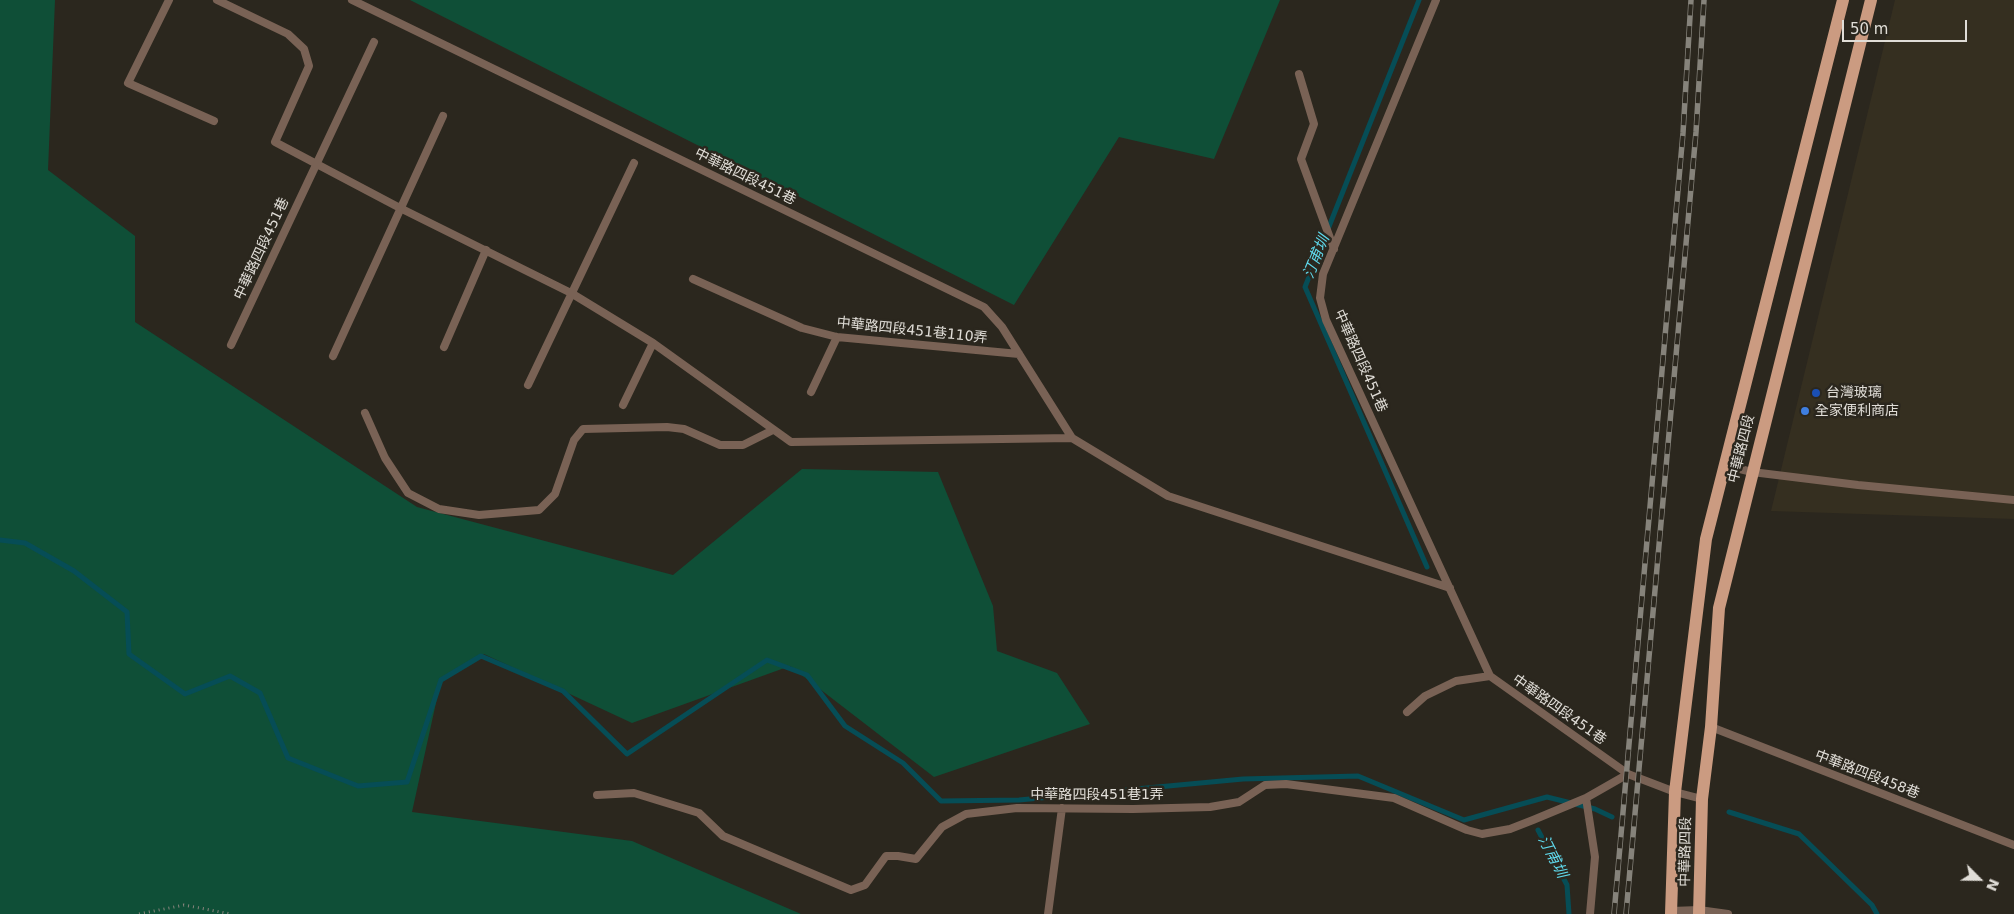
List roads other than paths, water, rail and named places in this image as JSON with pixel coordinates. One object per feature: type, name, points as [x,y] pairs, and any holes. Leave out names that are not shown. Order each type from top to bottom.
[{"type":"main road","name":"中華路四段","points":[[1671,913],[1675,792],[1706,539],[1843,0]]},
{"type":"main road","name":"中華路四段","points":[[1699,912],[1702,799],[1711,728],[1719,608],[1871,0]]},
{"type":"lane","points":[[169,0],[128,83],[214,121]]},
{"type":"lane","points":[[217,0],[288,34],[304,49],[309,66],[275,142],[400,208],[572,293],[653,343],[791,442],[1072,438]]},
{"type":"lane","name":"中華路四段451巷","points":[[352,0],[984,307],[1002,327],[1072,438],[1168,496],[1450,588]]},
{"type":"lane","name":"中華路四段451巷","points":[[1436,0],[1323,274],[1320,298],[1326,320],[1490,676],[1628,774],[1675,792],[1702,799]]},
{"type":"lane","name":"中華路四段451巷","points":[[231,345],[374,42]]},
{"type":"lane","points":[[1299,74],[1314,124],[1301,159],[1334,249]]},
{"type":"lane","points":[[333,356],[442,116]]},
{"type":"lane","points":[[528,385],[634,164]]},
{"type":"lane","points":[[444,347],[486,250]]},
{"type":"lane","name":"中華路四段451巷110弄","points":[[694,279],[802,328],[837,337],[1018,354]]},
{"type":"lane","points":[[811,392],[837,337]]},
{"type":"lane","points":[[623,405],[653,343]]},
{"type":"lane","points":[[365,413],[384,458],[408,493],[439,508],[480,515],[539,510],[555,494],[574,440],[584,430],[676,428],[684,429],[720,446],[743,445],[773,430]]},
{"type":"lane","points":[[1724,465],[1752,472],[1858,486],[2014,500]]},
{"type":"lane","points":[[1407,712],[1424,696],[1456,681],[1490,676]]},
{"type":"lane","name":"中華路四段458巷","points":[[1711,728],[2014,845]]},
{"type":"lane","name":"中華路四段451巷1弄","points":[[597,795],[634,793],[699,813],[723,836],[851,890],[865,885],[886,856],[916,859],[942,827],[966,814],[1017,808],[1133,809],[1210,806],[1239,802],[1265,785],[1286,784],[1394,798],[1467,830],[1482,834],[1510,829],[1586,798],[1628,774]]},
{"type":"lane","points":[[1586,798],[1592,827],[1594,857],[1590,914]]},
{"type":"lane","points":[[1048,914],[1062,808]]},
{"type":"lane","points":[[1671,913],[1728,914]]},
{"type":"waterway","name":"汀甫圳","points":[[1419,0],[1305,287],[1427,567]]},
{"type":"waterway","points":[[0,540],[25,543],[74,571],[127,612],[129,654],[185,694],[230,676],[260,693],[288,758],[358,786],[407,782],[441,680],[481,656],[563,691],[627,754],[767,660],[807,675],[845,726],[903,763],[941,801],[1019,800],[1243,779],[1358,776],[1464,820],[1547,797],[1595,809],[1612,817]]},
{"type":"waterway","points":[[1729,812],[1799,834],[1872,905],[1877,914]]},
{"type":"waterway","name":"汀甫圳","points":[[1538,830],[1567,885],[1569,914]]},
{"type":"railway","points":[[1614,914],[1683,133],[1691,0]]},
{"type":"railway","points":[[1626,914],[1696,132],[1704,0]]},
{"type":"place","name":"台灣玻璃","points":[[1816,393]]},
{"type":"place","name":"全家便利商店","points":[[1805,411]]}]
